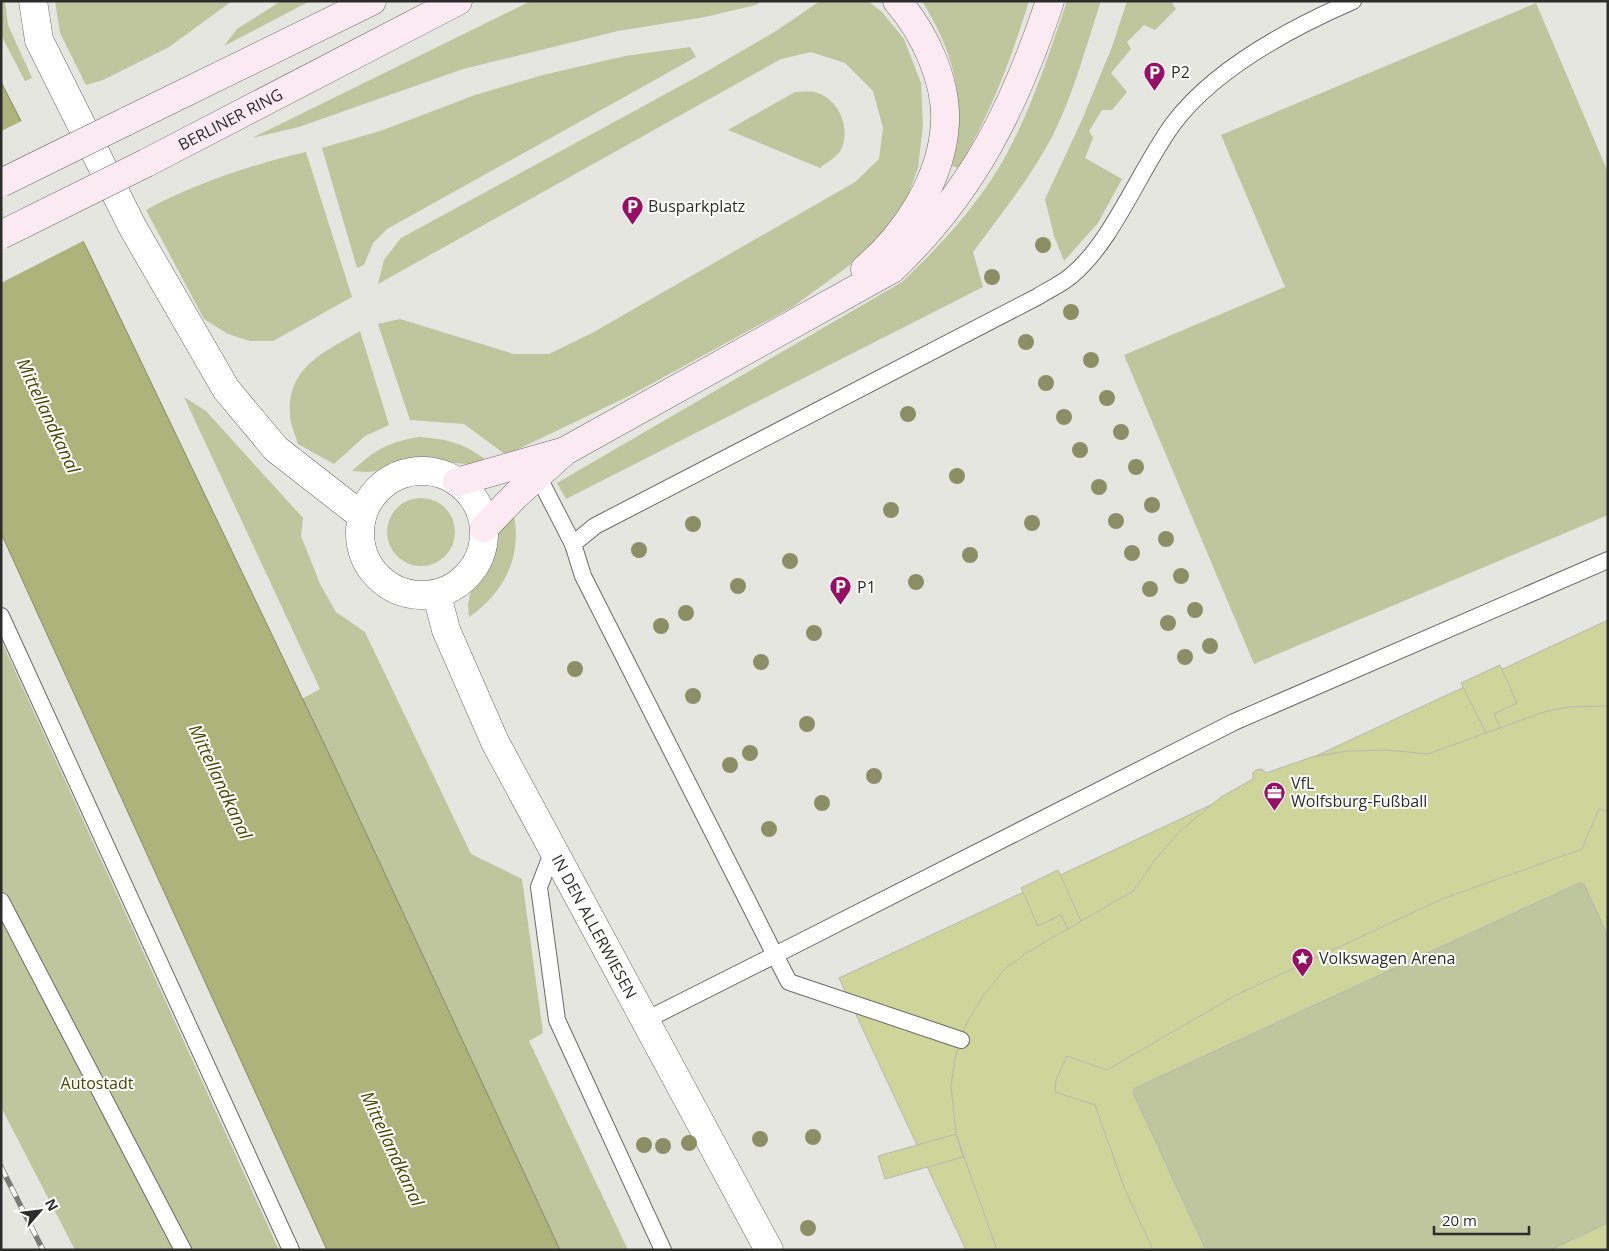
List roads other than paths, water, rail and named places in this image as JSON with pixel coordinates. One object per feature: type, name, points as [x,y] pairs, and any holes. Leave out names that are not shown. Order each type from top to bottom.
[{"type":"main road","points":[[1,183],[372,1]]},
{"type":"main road","name":"BERLINER RING","points":[[1,235],[146,163],[458,1]]},
{"type":"main road","points":[[814,313],[881,255],[917,209],[934,174],[945,123],[943,99],[928,50],[906,12],[897,1]]},
{"type":"main road","points":[[457,482],[565,451],[892,269],[920,242],[959,193],[997,133],[1037,40],[1050,1]]},
{"type":"main road","points":[[484,528],[565,451]]},
{"type":"street","points":[[33,1],[39,40],[133,228],[226,390],[276,449],[362,516]]},
{"type":"street","points":[[420,471],[433,472],[457,482],[474,498],[484,528],[482,551],[474,568],[464,580],[437,595],[421,597],[405,594],[380,580],[365,561],[360,540],[362,516],[370,499],[380,487],[403,474],[420,471]]},
{"type":"street","name":"IN DEN ALLERWIESEN","points":[[437,595],[446,630],[495,742],[769,1250]]},
{"type":"lane","points":[[573,544],[594,526],[1030,301],[1072,275],[1092,254],[1108,232],[1152,156],[1174,123],[1194,100],[1223,76],[1280,38],[1323,14],[1353,1]]},
{"type":"lane","points":[[538,476],[573,544],[583,576],[789,982],[961,1040]]},
{"type":"lane","points":[[646,1020],[1234,722],[1608,560]]},
{"type":"lane","points":[[1,616],[291,1250]]},
{"type":"lane","points":[[553,851],[538,887],[557,1020],[663,1250]]},
{"type":"lane","points":[[1,901],[183,1250]]},
{"type":"water","name":"Mittellandkanal","points":[[1,82],[88,251],[331,758],[560,1250],[327,1250],[1,533]]},
{"type":"railway","points":[[1,1167],[43,1250]]},
{"type":"place","name":"P2","points":[[1155,91]]},
{"type":"place","name":"Busparkplatz","points":[[632,225]]},
{"type":"place","name":"P1","points":[[841,606]]},
{"type":"place","name":"VfL Wolfsburg-Fußball","points":[[1275,811]]},
{"type":"place","name":"Volkswagen Arena","points":[[1303,977]]},
{"type":"park label","name":"Autostadt","points":[[97,1083]]}]
